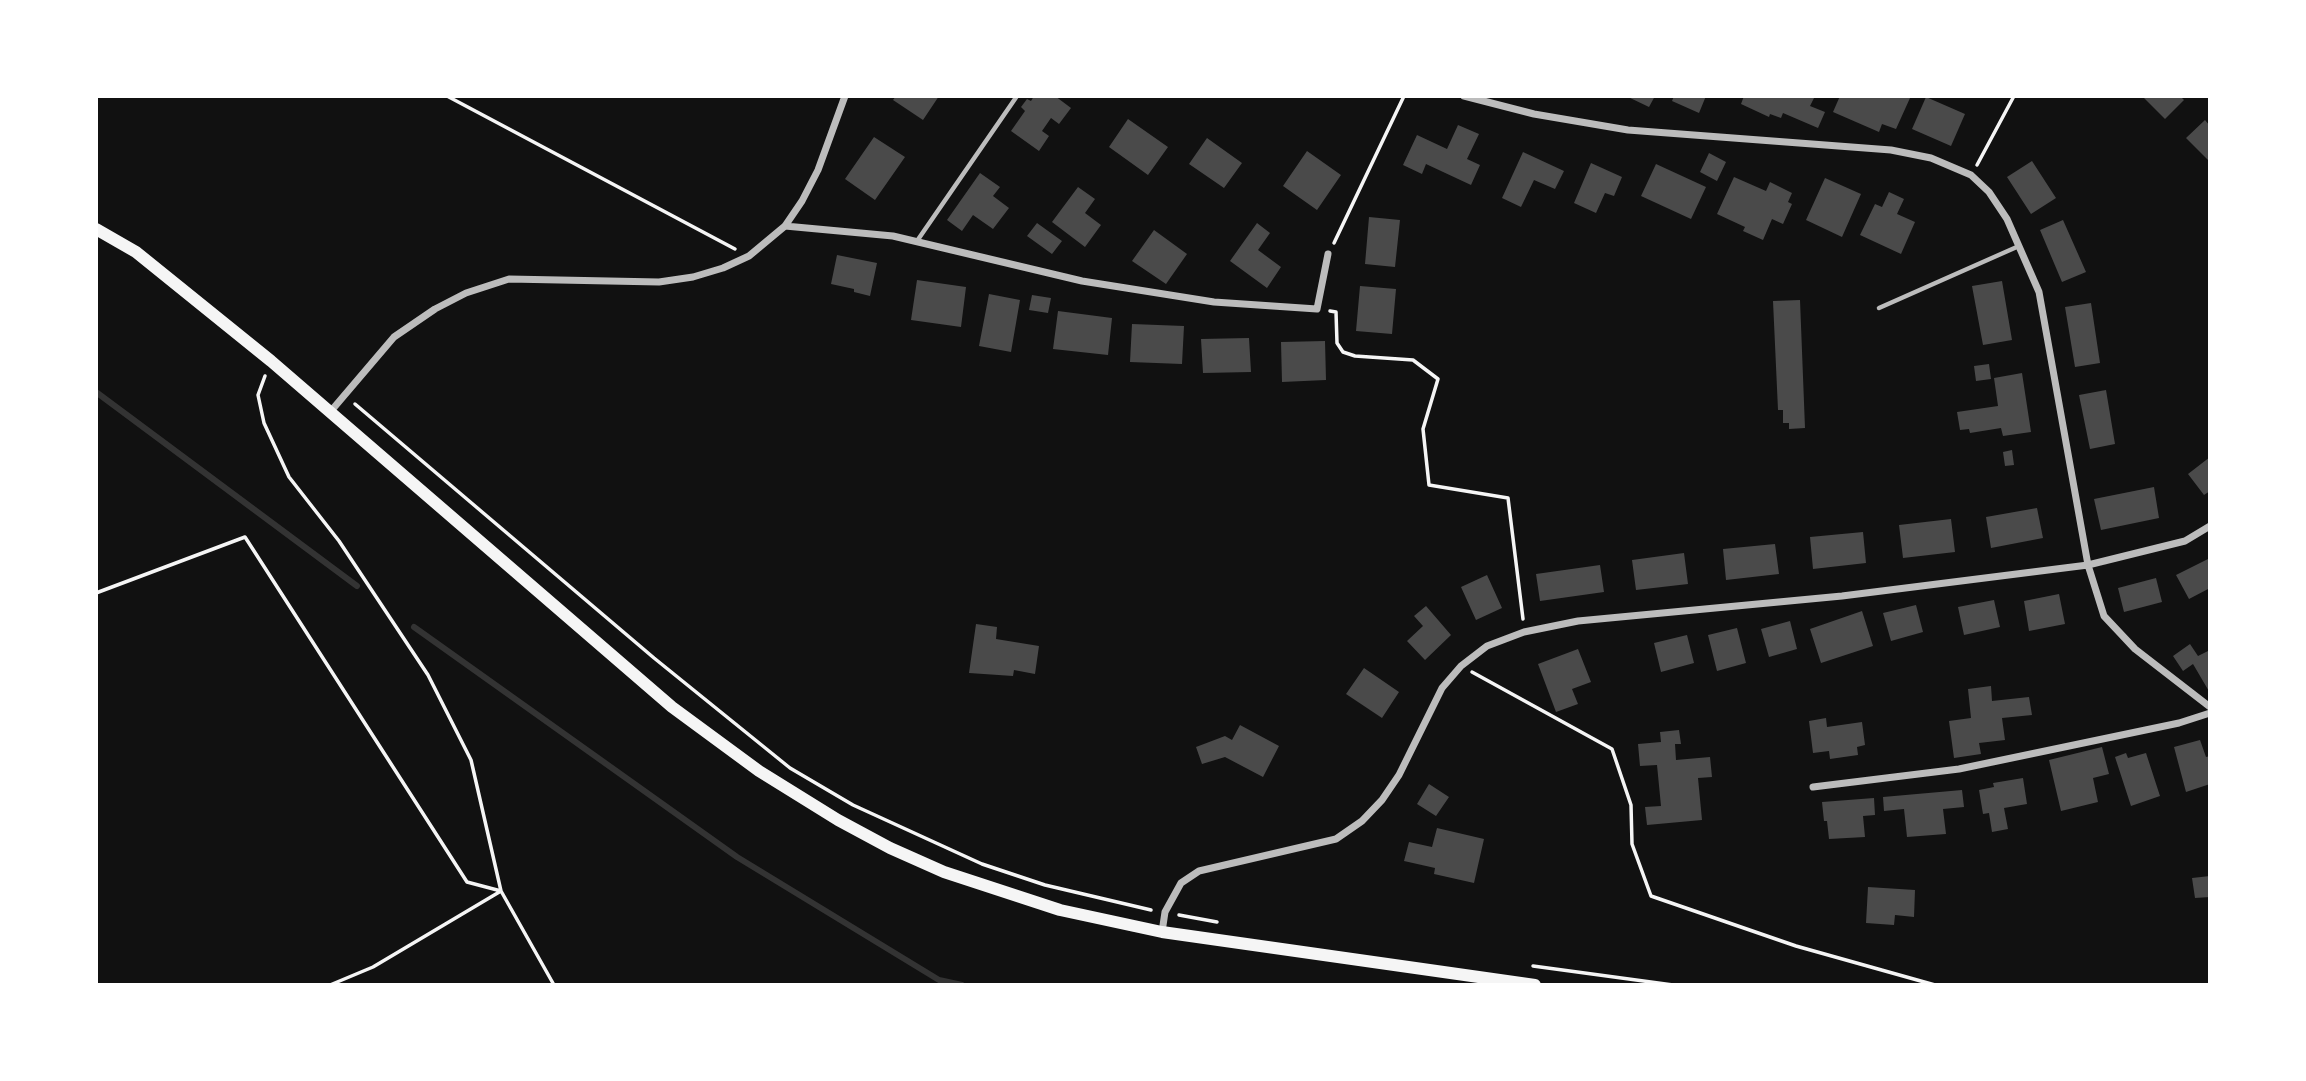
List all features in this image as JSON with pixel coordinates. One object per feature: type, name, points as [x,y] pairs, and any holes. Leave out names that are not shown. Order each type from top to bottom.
[{"type":"main road","points":[[96,229],[136,252],[331,411],[672,707],[759,772],[890,848],[944,872],[1060,910],[1162,932],[1535,985]]},
{"type":"street","points":[[331,411],[394,337],[435,309],[466,293],[509,279],[659,282],[693,277],[723,268],[749,256],[785,226],[802,201],[818,170],[845,96]]},
{"type":"street","points":[[1464,96],[1534,114],[1628,130],[1891,150],[1931,158],[1971,174],[1989,192],[2007,219],[2039,292],[2088,565],[2104,616],[2135,649],[2210,707]]},
{"type":"street","points":[[785,226],[893,236],[1082,281],[1214,302],[1317,309],[1328,254]]},
{"type":"street","points":[[1162,932],[1165,912],[1181,883],[1199,871],[1336,839],[1362,821],[1382,800],[1398,775],[1442,688],[1461,666],[1487,646],[1524,632],[1578,621],[1842,596],[2088,565],[2185,541],[2210,526]]},
{"type":"street","points":[[1813,787],[1959,769],[2179,723],[2210,713]]},
{"type":"lane","points":[[917,241],[1017,96]]},
{"type":"lane","points":[[1879,308],[2020,245]]},
{"type":"path","points":[[447,96],[749,256]]},
{"type":"path","points":[[1328,254],[1404,96]]},
{"type":"path","points":[[1971,174],[2014,96]]},
{"type":"path","points":[[1317,309],[1336,312],[1337,343],[1343,352],[1355,356],[1413,360],[1438,379],[1423,429],[1429,485],[1508,498],[1524,632]]},
{"type":"path","points":[[271,362],[258,395],[264,423],[289,477],[339,541],[428,675],[471,760],[501,891],[554,985]]},
{"type":"path","points":[[344,395],[654,658],[790,768],[853,805],[982,864],[1045,885],[1228,924]]},
{"type":"path","points":[[96,593],[246,537],[467,882],[501,891]]},
{"type":"path","points":[[1461,666],[1612,749],[1631,805],[1632,844],[1651,896],[1796,946],[1935,985]]},
{"type":"path","points":[[330,985],[373,967],[501,891]]},
{"type":"path","points":[[1533,967],[1673,985]]},
{"type":"building","points":[[896,96],[939,96],[923,120],[893,100]]},
{"type":"building","points":[[1034,96],[1055,96],[1071,108],[1059,124],[1051,118],[1042,131],[1049,136],[1039,151],[1011,131],[1025,111],[1021,107],[1027,99],[1031,101]]},
{"type":"building","points":[[1626,96],[1655,96],[1649,107]]},
{"type":"building","points":[[1674,96],[1706,96],[1699,113],[1672,101]]},
{"type":"building","points":[[1744,96],[1815,96],[1810,106],[1825,112],[1818,128],[1783,113],[1781,118],[1770,114],[1769,117],[1741,104]]},
{"type":"building","points":[[1840,96],[1910,98],[1896,129],[1882,124],[1879,132],[1833,112]]},
{"type":"building","points":[[2142,96],[2180,96],[2184,100],[2165,119]]},
{"type":"building","points":[[1926,97],[1965,114],[1951,146],[1912,129]]},
{"type":"building","points":[[1128,119],[1168,147],[1148,175],[1109,147]]},
{"type":"building","points":[[2205,120],[2210,126],[2210,162],[2186,138]]},
{"type":"building","points":[[1458,125],[1479,134],[1467,159],[1480,165],[1471,185],[1426,164],[1422,174],[1403,165],[1417,135],[1447,149]]},
{"type":"building","points":[[874,137],[905,157],[875,200],[845,179]]},
{"type":"building","points":[[1207,138],[1242,163],[1224,188],[1189,164]]},
{"type":"building","points":[[1307,151],[1341,175],[1317,210],[1283,186]]},
{"type":"building","points":[[1523,152],[1564,171],[1555,189],[1534,180],[1521,207],[1502,198]]},
{"type":"building","points":[[1709,153],[1726,162],[1717,181],[1700,172]]},
{"type":"building","points":[[2032,161],[2056,198],[2031,214],[2007,177]]},
{"type":"building","points":[[1591,163],[1622,177],[1614,196],[1605,193],[1596,213],[1574,203]]},
{"type":"building","points":[[1656,164],[1706,187],[1691,219],[1641,196]]},
{"type":"building","points":[[980,173],[1000,187],[993,196],[1009,208],[993,229],[973,215],[962,231],[947,220]]},
{"type":"building","points":[[1734,177],[1766,191],[1770,182],[1792,193],[1788,202],[1792,204],[1783,224],[1772,219],[1763,240],[1743,231],[1745,227],[1717,214]]},
{"type":"building","points":[[1825,178],[1861,194],[1842,237],[1806,220]]},
{"type":"building","points":[[1078,187],[1095,199],[1085,213],[1101,225],[1085,247],[1052,222]]},
{"type":"building","points":[[1889,192],[1904,199],[1897,214],[1915,222],[1901,254],[1860,235],[1875,204],[1882,207]]},
{"type":"building","points":[[1369,217],[1400,220],[1395,267],[1365,264]]},
{"type":"building","points":[[2063,220],[2086,272],[2062,282],[2040,230]]},
{"type":"building","points":[[1037,223],[1062,241],[1052,254],[1027,236]]},
{"type":"building","points":[[1257,223],[1270,233],[1258,250],[1281,267],[1267,288],[1230,261]]},
{"type":"building","points":[[1154,230],[1187,254],[1166,284],[1132,261]]},
{"type":"building","points":[[837,255],[877,263],[870,296],[831,284]]},
{"type":"building","points":[[917,280],[966,287],[961,327],[911,320]]},
{"type":"building","points":[[2002,281],[2012,340],[1983,345],[1972,286]]},
{"type":"building","points":[[1360,286],[1396,289],[1392,334],[1356,331]]},
{"type":"building","points":[[989,294],[1020,300],[1011,352],[979,346]]},
{"type":"building","points":[[1032,295],[1051,298],[1048,313],[1029,310]]},
{"type":"building","points":[[1800,300],[1805,428],[1789,429],[1789,423],[1783,423],[1783,410],[1778,410],[1773,301]]},
{"type":"building","points":[[2091,303],[2100,363],[2075,367],[2065,307]]},
{"type":"building","points":[[1058,311],[1112,318],[1108,355],[1053,349]]},
{"type":"building","points":[[1132,324],[1184,326],[1182,364],[1130,362]]},
{"type":"building","points":[[1249,338],[1251,372],[1203,373],[1201,339]]},
{"type":"building","points":[[1325,341],[1326,380],[1282,382],[1281,342]]},
{"type":"building","points":[[1989,364],[1991,379],[1976,381],[1974,366]]},
{"type":"building","points":[[2022,373],[2031,432],[2003,436],[2001,428],[1970,433],[1969,429],[1960,430],[1957,412],[1998,406],[1994,378]]},
{"type":"building","points":[[2106,390],[2115,444],[2090,449],[2079,395]]},
{"type":"building","points":[[2012,450],[2014,465],[2005,466],[2003,452]]},
{"type":"building","points":[[2210,457],[2210,491],[2204,495],[2188,474]]},
{"type":"building","points":[[2154,487],[2159,518],[2101,530],[2094,499]]},
{"type":"building","points":[[2037,508],[2043,538],[1991,548],[1986,517]]},
{"type":"building","points":[[1951,519],[1955,552],[1903,558],[1899,525]]},
{"type":"building","points":[[1863,532],[1866,563],[1813,569],[1810,537]]},
{"type":"building","points":[[1775,544],[1779,574],[1726,580],[1723,549]]},
{"type":"building","points":[[1684,553],[1688,584],[1636,590],[1632,560]]},
{"type":"building","points":[[2208,559],[2210,588],[2189,599],[2176,575]]},
{"type":"building","points":[[1600,565],[1604,592],[1540,601],[1536,574]]},
{"type":"building","points":[[1487,575],[1502,608],[1476,620],[1461,587]]},
{"type":"building","points":[[2156,578],[2162,602],[2124,612],[2118,588]]},
{"type":"building","points":[[2059,594],[2065,624],[2029,631],[2024,601]]},
{"type":"building","points":[[1994,600],[2000,627],[1964,635],[1958,607]]},
{"type":"building","points":[[1916,605],[1923,632],[1891,641],[1883,613]]},
{"type":"building","points":[[1426,606],[1451,635],[1425,660],[1407,641],[1423,626],[1414,616]]},
{"type":"building","points":[[1862,611],[1873,646],[1821,663],[1810,629]]},
{"type":"building","points":[[1790,621],[1797,649],[1769,657],[1761,629]]},
{"type":"building","points":[[976,624],[997,627],[996,639],[1039,646],[1035,674],[1014,670],[1013,676],[969,673]]},
{"type":"building","points":[[1737,628],[1746,663],[1717,671],[1708,635]]},
{"type":"building","points":[[1687,635],[1694,663],[1661,672],[1654,643]]},
{"type":"building","points":[[2190,644],[2198,656],[2210,650],[2210,693],[2193,664],[2183,671],[2173,656]]},
{"type":"building","points":[[1578,649],[1591,682],[1572,689],[1578,704],[1556,712],[1538,664]]},
{"type":"building","points":[[1364,668],[1399,692],[1382,718],[1346,694]]},
{"type":"building","points":[[1991,686],[1992,701],[2029,697],[2032,715],[2002,718],[2005,740],[1979,743],[1981,754],[1954,758],[1949,721],[1971,718],[1968,689]]},
{"type":"building","points":[[1826,718],[1827,727],[1862,722],[1865,745],[1857,747],[1858,755],[1830,759],[1829,751],[1813,753],[1809,721]]},
{"type":"building","points":[[1240,725],[1279,746],[1263,777],[1225,757],[1202,764],[1196,747],[1225,736],[1232,740]]},
{"type":"building","points":[[1679,730],[1681,744],[1675,744],[1676,760],[1710,757],[1712,777],[1698,778],[1702,820],[1647,825],[1645,807],[1661,806],[1657,765],[1640,766],[1638,744],[1661,742],[1660,732]]},
{"type":"building","points":[[2200,740],[2206,757],[2210,756],[2210,784],[2186,792],[2174,747]]},
{"type":"building","points":[[2102,747],[2109,774],[2093,778],[2098,802],[2061,811],[2049,760]]},
{"type":"building","points":[[2126,753],[2128,758],[2146,753],[2160,796],[2131,806],[2115,757]]},
{"type":"building","points":[[2023,778],[2027,804],[2004,808],[2008,829],[1992,832],[1989,813],[1983,814],[1979,790],[1994,787],[1993,783]]},
{"type":"building","points":[[1429,784],[1449,797],[1436,816],[1417,804]]},
{"type":"building","points":[[1962,790],[1964,807],[1943,809],[1946,834],[1907,837],[1904,809],[1884,811],[1883,797]]},
{"type":"building","points":[[1874,798],[1875,815],[1863,816],[1865,837],[1829,839],[1822,802]]},
{"type":"building","points":[[1437,828],[1484,839],[1474,883],[1434,874],[1435,868],[1404,861],[1409,842],[1432,847]]},
{"type":"building","points":[[2210,876],[2210,897],[2195,898],[2192,878]]},
{"type":"building","points":[[1868,887],[1915,890],[1914,917],[1895,915],[1894,925],[1866,923]]},
{"type":"waterway","points":[[96,392],[357,586]]},
{"type":"waterway","points":[[414,627],[737,857],[939,980],[962,985]]}]
